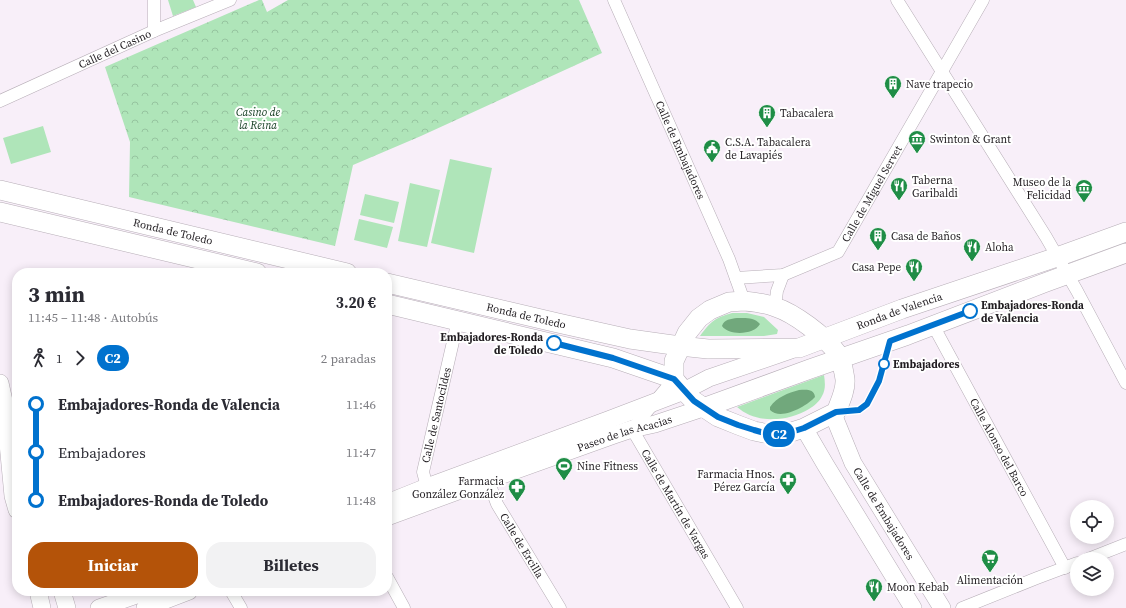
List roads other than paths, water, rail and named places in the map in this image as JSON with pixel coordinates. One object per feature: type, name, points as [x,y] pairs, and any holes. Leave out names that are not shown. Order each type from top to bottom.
[{"type":"main road","name":"Ronda de Toledo","points":[[0,190],[326,268]]},
{"type":"main road","name":"Ronda de Toledo","points":[[0,212],[212,268]]},
{"type":"main road","name":"Ronda de Valencia","points":[[674,345],[708,349],[799,348],[902,309],[1057,257],[1126,232]]},
{"type":"main road","points":[[840,358],[933,326],[1126,252]]},
{"type":"main road","name":"Ronda de Toledo","points":[[392,284],[621,337],[674,345]]},
{"type":"main road","points":[[744,301],[775,307],[804,322],[823,338],[840,358],[845,380],[842,395],[836,412],[804,428],[785,434],[768,434],[738,425],[718,417],[704,408],[694,401],[679,385],[674,361],[674,345],[687,333],[699,318],[710,310],[729,302],[744,301]]},
{"type":"main road","name":"Ronda de Toledo","points":[[392,305],[613,358],[679,385]]},
{"type":"main road","name":"Paseo de las Acacias","points":[[392,501],[653,403],[679,385],[709,378],[799,348]]},
{"type":"main road","name":"Paseo de las Acacias","points":[[392,515],[632,429],[655,424],[704,408],[840,358]]},
{"type":"main road","points":[[0,383],[12,471]]},
{"type":"main road","points":[[2,401],[12,425]]},
{"type":"main road","name":"Calle de Embajadores","points":[[833,414],[853,463],[942,608]]},
{"type":"main road","points":[[804,428],[913,608]]},
{"type":"main road","points":[[39,596],[42,608]]},
{"type":"main road","points":[[63,596],[67,608]]},
{"type":"main road","points":[[99,608],[134,596]]},
{"type":"main road","points":[[145,608],[176,596]]},
{"type":"street","points":[[154,0],[154,31]]},
{"type":"street","name":"Calle del Casino","points":[[0,101],[154,31],[230,0]]},
{"type":"street","name":"Calle de Embajadores","points":[[614,0],[729,259],[744,301]]},
{"type":"street","points":[[898,0],[1046,237],[1126,383]]},
{"type":"street","name":"Calle de Miguel Servet","points":[[736,278],[783,275],[838,252],[983,0]]},
{"type":"street","points":[[775,307],[777,291],[783,275]]},
{"type":"street","name":"Calle de Santocildes","points":[[427,487],[423,472],[458,320]]},
{"type":"street","name":"Calle Alonso del Barco","points":[[933,326],[1065,568]]},
{"type":"street","points":[[632,429],[653,403]]},
{"type":"street","name":"Calle de Martín de Vargas","points":[[632,429],[737,608]]},
{"type":"street","name":"Calle de Ercilla","points":[[488,480],[497,504],[560,608]]},
{"type":"street","points":[[1106,552],[1126,544]]},
{"type":"street","points":[[962,608],[1070,566]]},
{"type":"street","points":[[392,586],[404,608]]},
{"type":"street","points":[[234,596],[241,608]]},
{"type":"place","name":"Nave trapecio","points":[[893,99]]},
{"type":"place","name":"Tabacalera","points":[[767,128]]},
{"type":"place","name":"Swinton & Grant","points":[[917,154]]},
{"type":"place","name":"C.S.A. Tabacalera de Lavapiés","points":[[712,163]]},
{"type":"place","name":"Taberna Garibaldi","points":[[899,201]]},
{"type":"place","name":"Museo de la Felicidad","points":[[1084,203]]},
{"type":"place","name":"Casa de Baños","points":[[878,251]]},
{"type":"place","name":"Aloha","points":[[972,262]]},
{"type":"place","name":"Casa Pepe","points":[[914,282]]},
{"type":"place","name":"Embajadores-Ronda de Valencia","points":[[970,311]]},
{"type":"place","name":"Embajadores-Ronda de Toledo","points":[[554,343]]},
{"type":"place","name":"Embajadores","points":[[884,364]]},
{"type":"place","name":"Nine Fitness","points":[[564,481]]},
{"type":"place","name":"Farmacia Hnos. Pérez García","points":[[788,495]]},
{"type":"place","name":"Farmacia González González","points":[[517,502]]},
{"type":"place","name":"Alimentación","points":[[990,573]]},
{"type":"place","name":"Moon Kebab","points":[[874,602]]},
{"type":"park label","name":"Casino de la Reina","points":[[258,118]]}]
